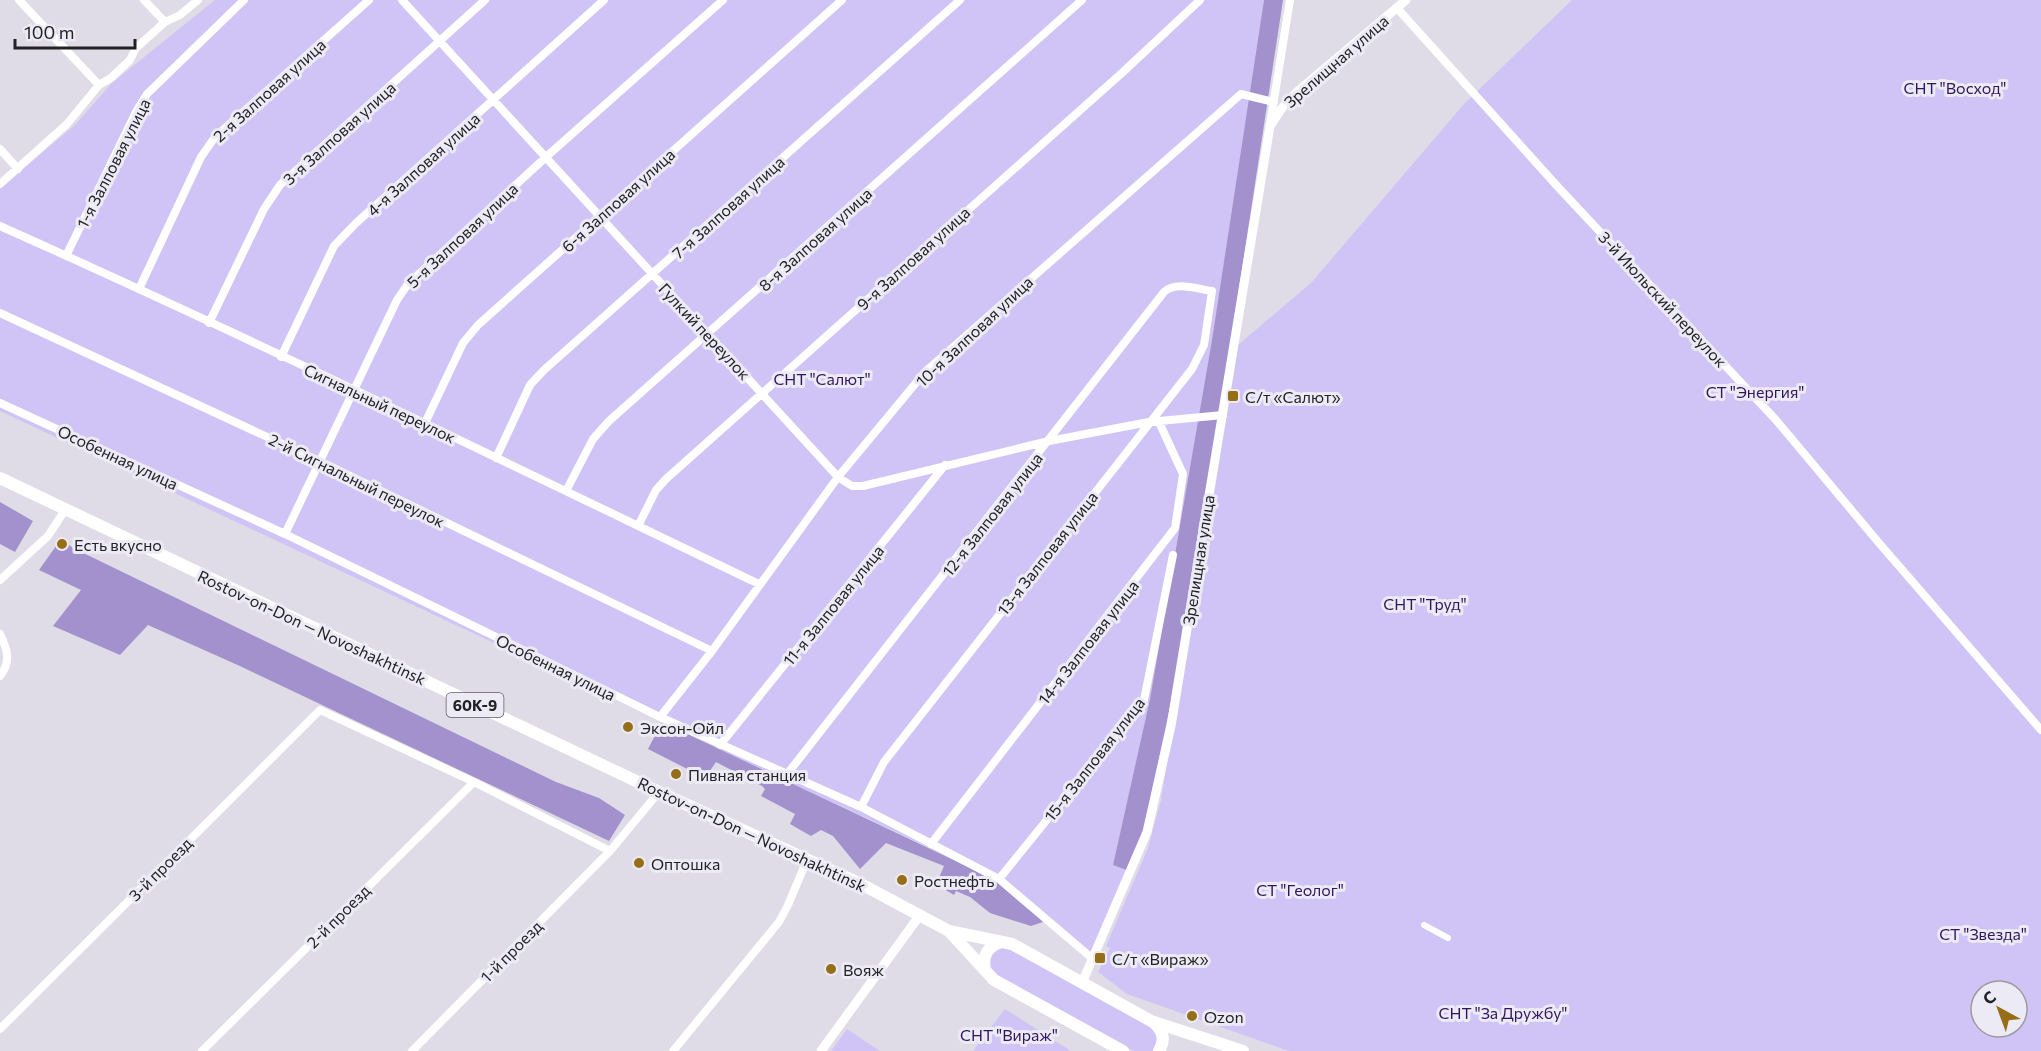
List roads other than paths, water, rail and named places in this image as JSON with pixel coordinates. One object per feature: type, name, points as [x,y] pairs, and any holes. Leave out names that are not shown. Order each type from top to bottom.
[{"type":"main road","name":"Rostov-on-Don — Novoshakhtinsk","points":[[0,478],[659,792],[861,884],[949,931]]},
{"type":"main road","points":[[949,931],[1012,944],[1153,1022],[1243,1051]]},
{"type":"main road","points":[[949,931],[994,980],[1123,1051]]},
{"type":"main road","points":[[985,970],[984,957],[988,949],[1002,942]]},
{"type":"main road","points":[[1153,1022],[1161,1030],[1163,1038],[1161,1048]]},
{"type":"main road","points":[[1161,1048],[1176,1038],[1190,1035]]},
{"type":"street","points":[[19,0],[99,85]]},
{"type":"street","points":[[144,0],[165,22]]},
{"type":"street","points":[[0,184],[67,124],[99,85],[111,78],[130,60],[136,48],[165,22],[180,15],[198,0]]},
{"type":"street","name":"1-я Залповая улица","points":[[66,256],[147,94],[244,0]]},
{"type":"street","name":"2-я Залповая улица","points":[[139,289],[201,157],[215,137],[369,0]]},
{"type":"street","name":"Гулкий переулок","points":[[402,0],[838,477]]},
{"type":"street","name":"3-я Залповая улица","points":[[209,323],[264,208],[280,185],[485,0]]},
{"type":"street","name":"4-я Залповая улица","points":[[281,357],[334,246],[355,224],[604,0]]},
{"type":"street","name":"5-я Залповая улица","points":[[285,534],[397,300],[408,284],[546,157],[723,0]]},
{"type":"street","name":"6-я Залповая улица","points":[[425,423],[463,343],[478,325],[842,0]]},
{"type":"street","name":"7-я Залповая улица","points":[[496,458],[530,385],[960,0]]},
{"type":"street","name":"8-я Залповая улица","points":[[566,491],[593,439],[609,421],[1082,0]]},
{"type":"street","name":"9-я Залповая улица","points":[[639,526],[656,490],[1123,72],[1200,0]]},
{"type":"street","name":"Зрелищная улица","points":[[1082,982],[1094,959],[1147,831],[1171,726],[1290,0]]},
{"type":"street","name":"Зрелищная улица","points":[[1270,126],[1297,92],[1406,0]]},
{"type":"street","name":"3-й Июльский переулок","points":[[1397,8],[1557,186],[1776,420],[2041,730]]},
{"type":"street","name":"10-я Залповая улица","points":[[660,717],[712,651],[838,477],[925,372],[1241,94],[1274,102]]},
{"type":"street","points":[[0,149],[18,169]]},
{"type":"street","name":"Сигнальный переулок","points":[[0,226],[354,389],[759,584]]},
{"type":"street","name":"12-я Залповая улица","points":[[788,773],[1169,287],[1212,291]]},
{"type":"street","name":"13-я Залповая улица","points":[[861,807],[884,762],[1192,369],[1204,345],[1212,291]]},
{"type":"street","name":"2-й Сигнальный переулок","points":[[0,313],[319,461],[712,651]]},
{"type":"street","name":"Особенная улица","points":[[0,404],[285,534],[660,717],[861,807],[999,879],[1094,959]]},
{"type":"street","points":[[838,477],[852,486],[863,486],[1049,441],[1149,422],[1223,415]]},
{"type":"street","name":"14-я Залповая улица","points":[[931,844],[1175,528],[1183,474],[1159,422]]},
{"type":"street","name":"11-я Залповая улица","points":[[720,745],[945,465]]},
{"type":"street","points":[[0,580],[48,536],[64,510]]},
{"type":"street","name":"15-я Залповая улица","points":[[999,879],[1144,700],[1173,555]]},
{"type":"street","points":[[0,634],[7,648],[8,660],[0,676]]},
{"type":"street","name":"3-й проезд","points":[[0,1029],[320,710],[474,782]]},
{"type":"street","points":[[474,782],[610,851]]},
{"type":"street","name":"2-й проезд","points":[[202,1051],[474,782]]},
{"type":"street","name":"1-й проезд","points":[[412,1051],[610,851],[659,792]]},
{"type":"street","points":[[673,1051],[779,922],[807,860]]},
{"type":"street","points":[[821,1051],[920,915]]},
{"type":"street","points":[[1424,925],[1448,938]]},
{"type":"place","name":"С/т «Салют»","points":[[1233,396]]},
{"type":"place","name":"Есть вкусно","points":[[62,544]]},
{"type":"place","name":"Эксон-Ойл","points":[[628,727]]},
{"type":"place","name":"Пивная станция","points":[[676,774]]},
{"type":"place","name":"Оптошка","points":[[639,863]]},
{"type":"place","name":"Ростнефть","points":[[902,880]]},
{"type":"place","name":"С/т «Вираж»","points":[[1100,958]]},
{"type":"place","name":"Вояж","points":[[831,969]]},
{"type":"place","name":"Ozon","points":[[1192,1016]]},
{"type":"park label","name":"СНТ \"Восход\"","points":[[1955,87]]},
{"type":"park label","name":"СНТ \"Салют\"","points":[[822,378]]},
{"type":"park label","name":"СТ \"Энергия\"","points":[[1755,391]]},
{"type":"park label","name":"СНТ \"Труд\"","points":[[1425,603]]},
{"type":"park label","name":"СТ \"Геолог\"","points":[[1300,889]]},
{"type":"park label","name":"СТ \"Звезда\"","points":[[1983,933]]},
{"type":"park label","name":"СНТ \"За Дружбу\"","points":[[1503,1012]]},
{"type":"park label","name":"СНТ \"Вираж\"","points":[[1009,1034]]}]
